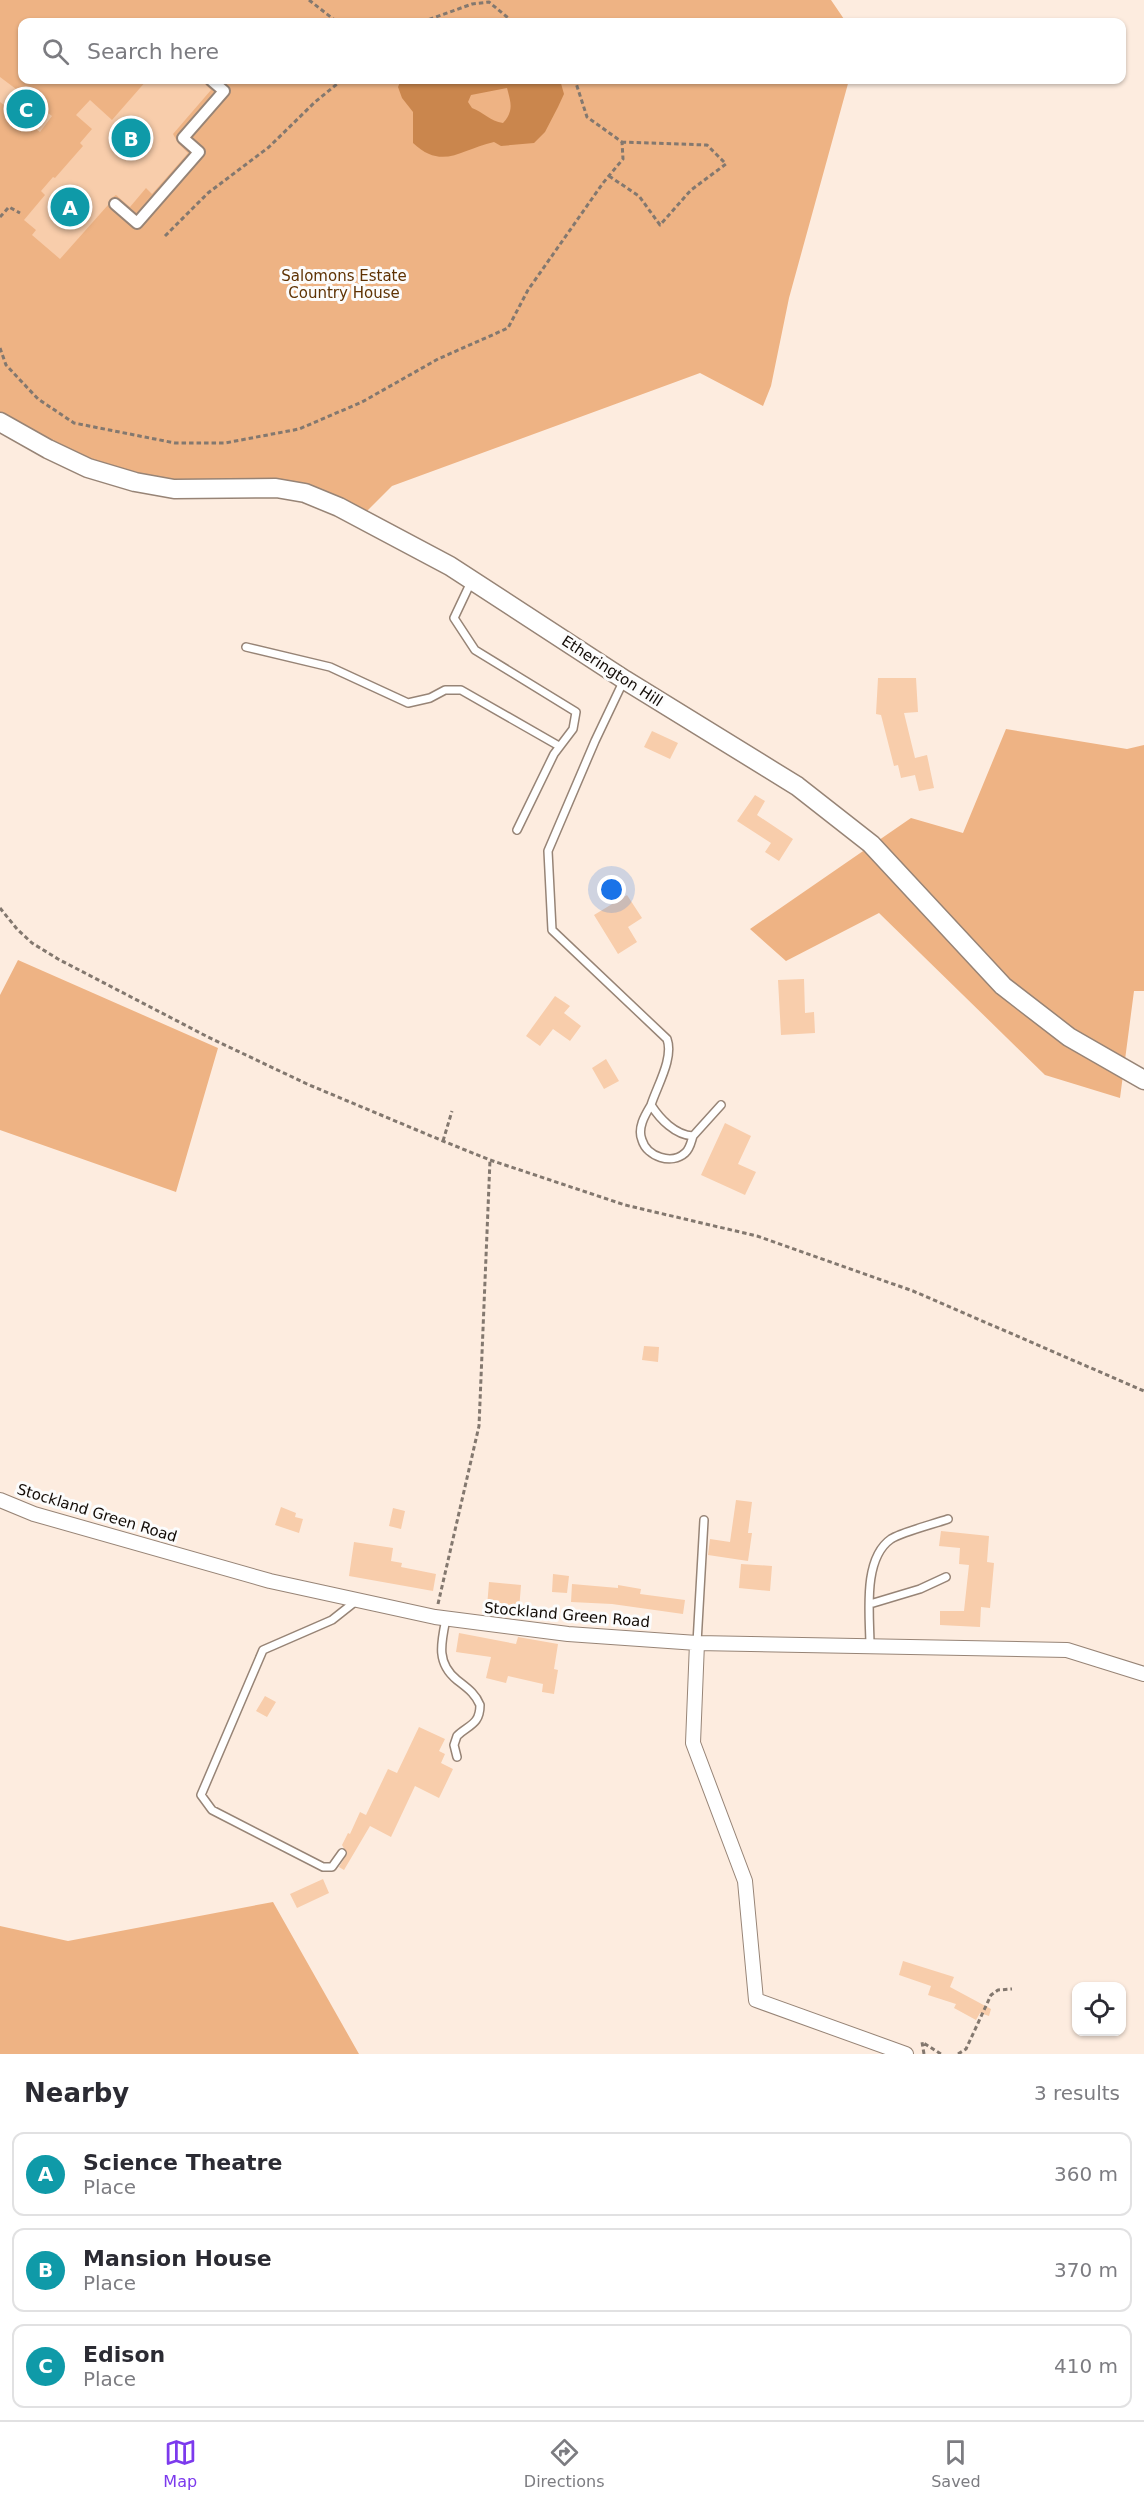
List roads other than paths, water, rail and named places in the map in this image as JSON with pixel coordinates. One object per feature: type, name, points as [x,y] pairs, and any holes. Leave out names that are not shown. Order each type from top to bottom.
[{"type":"street","points":[[115,204],[137,223],[199,152],[183,138],[224,91],[216,84]]},
{"type":"street","name":"Etherington Hill","points":[[0,422],[88,468],[135,482],[174,489],[276,488],[305,493],[339,507],[450,566],[625,680],[797,786],[871,844],[1004,986],[1069,1037],[1144,1080]]},
{"type":"street","name":"Stockland Green Road","points":[[0,1500],[34,1514],[270,1581],[440,1618],[568,1634],[698,1643],[1067,1650],[1144,1674]]},
{"type":"street","points":[[698,1643],[693,1743],[745,1881],[756,2000],[906,2054]]},
{"type":"lane","points":[[472,580],[454,618],[475,650],[576,712],[573,729],[560,746],[517,830]]},
{"type":"lane","points":[[246,647],[330,668],[408,703],[430,698],[445,690],[461,690],[560,746]]},
{"type":"lane","points":[[625,680],[595,741],[548,851],[552,930],[667,1039],[670,1047],[668,1057],[641,1130],[642,1140],[651,1152],[664,1159],[676,1158],[688,1150],[693,1136],[721,1105]]},
{"type":"lane","points":[[651,1105],[669,1125],[688,1136],[693,1136]]},
{"type":"lane","points":[[870,1646],[873,1567],[878,1554],[891,1539],[948,1519]]},
{"type":"lane","points":[[698,1643],[704,1520]]},
{"type":"lane","points":[[870,1604],[920,1589],[946,1577]]},
{"type":"lane","points":[[342,1853],[332,1867],[323,1867],[212,1810],[201,1795],[263,1650],[332,1620],[356,1601]]},
{"type":"lane","points":[[440,1618],[441,1655],[445,1667],[470,1690],[480,1705],[476,1720],[469,1728],[456,1736],[454,1745],[457,1756]]},
{"type":"place","name":"Edison","points":[[26,109]]},
{"type":"place","name":"Mansion House","points":[[131,138]]},
{"type":"place","name":"Science Theatre","points":[[70,207]]},
{"type":"park label","name":"Salomons Estate Country House","points":[[344,284]]}]
